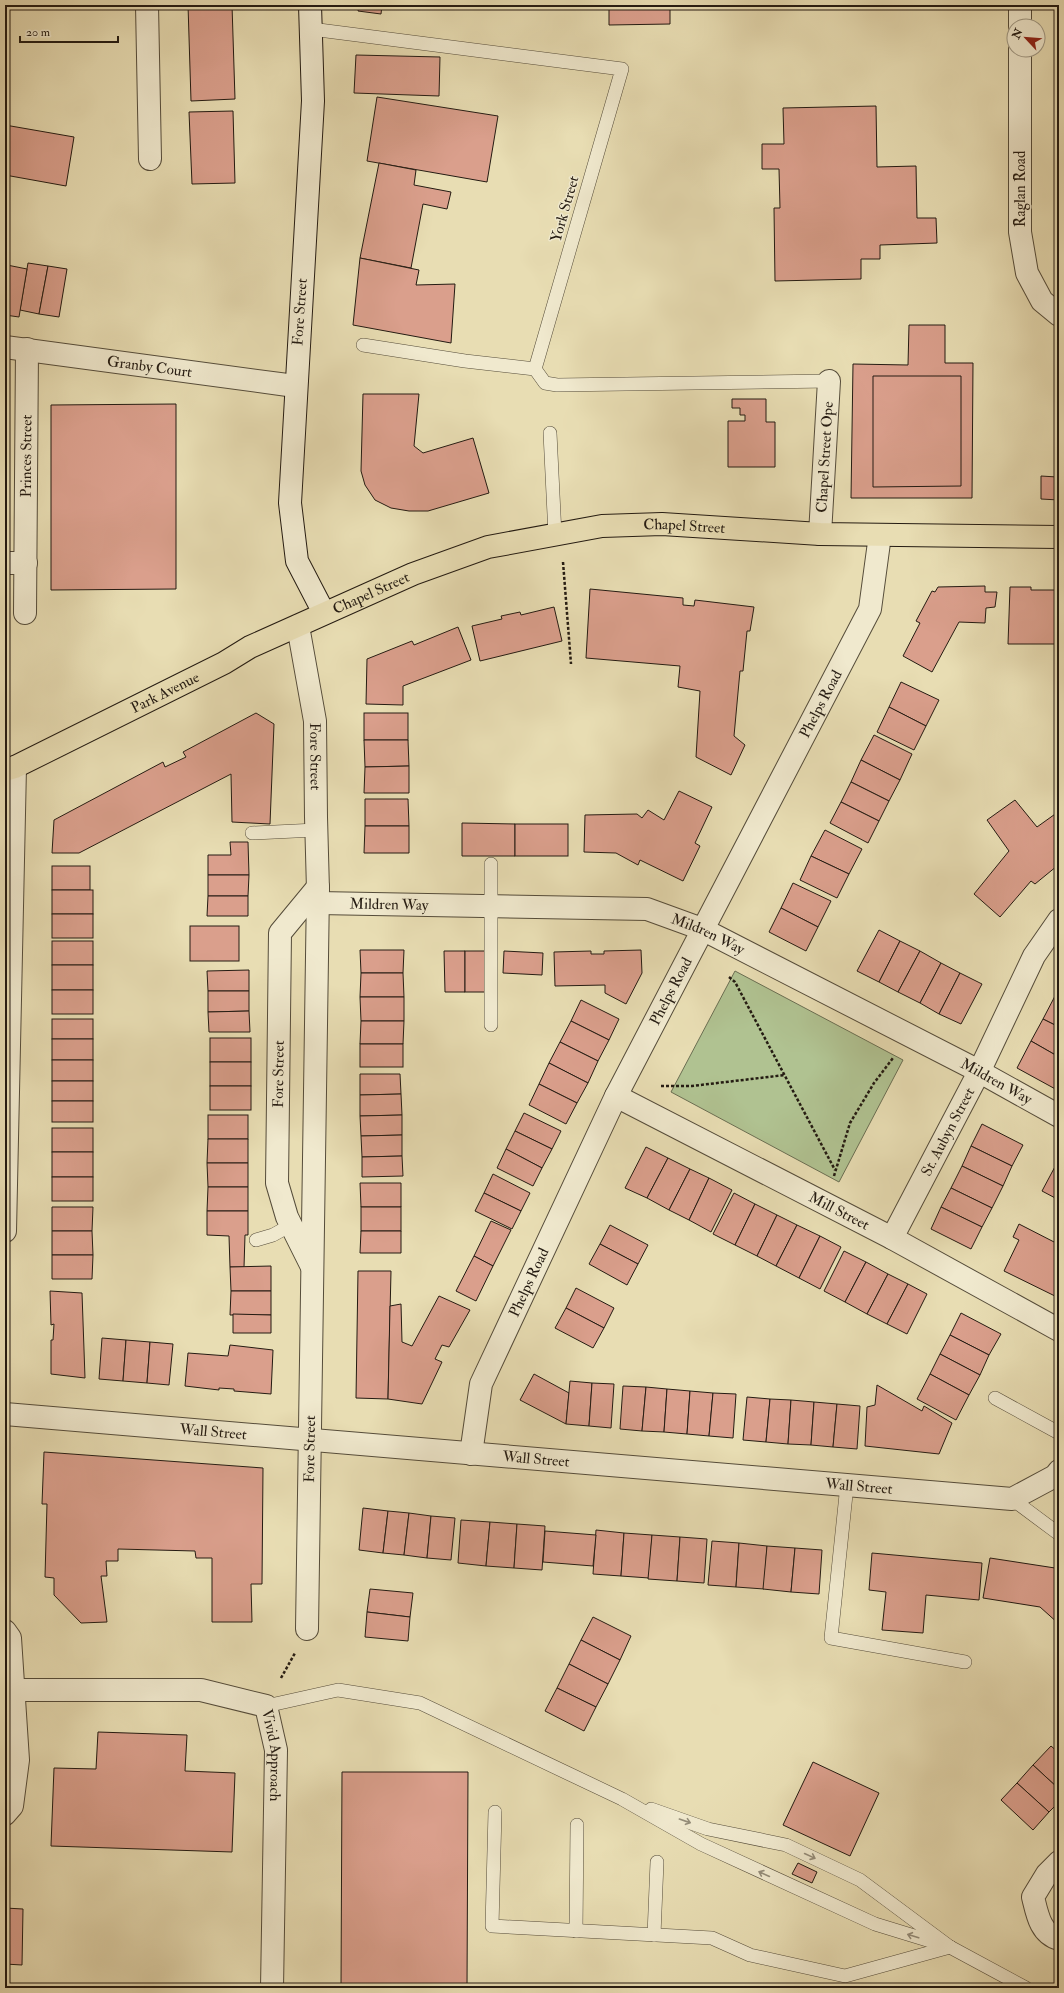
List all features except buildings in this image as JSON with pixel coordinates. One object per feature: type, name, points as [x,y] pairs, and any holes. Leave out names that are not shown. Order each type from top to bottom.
[{"type":"main road","name":"Chapel Street","points":[[324,612],[413,574],[488,547],[602,526],[662,524],[820,534],[1059,537]]},
{"type":"main road","name":"Park Avenue","points":[[10,769],[224,663],[250,646],[298,626],[324,612]]},
{"type":"street","points":[[147,5],[150,159]]},
{"type":"street","name":"Fore Street","points":[[310,5],[313,101],[290,503],[297,561],[324,612]]},
{"type":"street","points":[[1020,5],[1020,18]]},
{"type":"street","name":"Raglan Road","points":[[1020,58],[1020,232],[1027,273],[1042,300],[1059,315]]},
{"type":"street","name":"Granby Court","points":[[5,347],[296,386]]},
{"type":"street","name":"Princes Street","points":[[25,613],[15,563],[27,349]]},
{"type":"street","name":"Chapel Street Ope","points":[[820,534],[829,381]]},
{"type":"street","name":"Phelps Road","points":[[471,1454],[481,1384],[616,1096],[870,609],[880,534]]},
{"type":"street","name":"Fore Street","points":[[298,626],[315,721],[318,895],[307,1630]]},
{"type":"street","points":[[5,1231],[10,769]]},
{"type":"street","name":"Fore Street","points":[[313,1268],[287,1217],[277,1183],[280,933],[318,895]]},
{"type":"street","name":"Mildren Way","points":[[318,895],[491,906],[647,909],[702,929],[979,1072],[1059,1116]]},
{"type":"street","name":"St. Aubyn Street","points":[[892,1238],[979,1072],[1034,956],[1059,920]]},
{"type":"street","name":"Mill Street","points":[[616,1096],[892,1238],[1059,1330]]},
{"type":"street","name":"Wall Street","points":[[5,1414],[1012,1499]]},
{"type":"street","points":[[1012,1499],[1054,1476],[1059,1471]]},
{"type":"street","points":[[5,1631],[10,1638],[18,1760],[12,1806],[5,1814]]},
{"type":"street","name":"Vivid Approach","points":[[13,1690],[201,1690],[266,1706],[276,1750],[272,1988]]},
{"type":"street","points":[[1059,1862],[1047,1874],[1033,1897],[1038,1921],[1055,1938],[1059,1939]]},
{"type":"lane","name":"York Street","points":[[311,29],[622,69],[535,369]]},
{"type":"lane","points":[[363,345],[465,361],[535,369],[545,383],[557,385],[829,381]]},
{"type":"lane","points":[[550,433],[558,534]]},
{"type":"lane","points":[[252,833],[316,830]]},
{"type":"lane","points":[[491,864],[491,1025]]},
{"type":"lane","points":[[256,1240],[273,1235],[291,1225]]},
{"type":"lane","points":[[995,1398],[1059,1433]]},
{"type":"lane","points":[[847,1485],[831,1638],[965,1662]]},
{"type":"lane","points":[[1012,1499],[1059,1534]]},
{"type":"lane","points":[[266,1706],[338,1690],[420,1703],[622,1799],[701,1844],[875,1924],[950,1947]]},
{"type":"lane","points":[[622,1799],[708,1828],[786,1845],[860,1880],[950,1947],[1026,1988]]},
{"type":"lane","points":[[495,1812],[492,1926],[712,1938],[750,1955],[845,1976],[950,1947]]},
{"type":"lane","points":[[576,1931],[577,1825]]},
{"type":"lane","points":[[654,1935],[657,1862]]},
{"type":"path","points":[[558,534],[571,664]]},
{"type":"path","points":[[735,982],[835,1170]]},
{"type":"path","points":[[822,1202],[835,1170],[850,1123],[874,1083],[908,1035]]},
{"type":"path","points":[[662,1086],[692,1086],[785,1075]]},
{"type":"path","points":[[266,1706],[307,1630]]},
{"type":"green space","points":[[735,971],[903,1060],[839,1182],[671,1092]]}]
